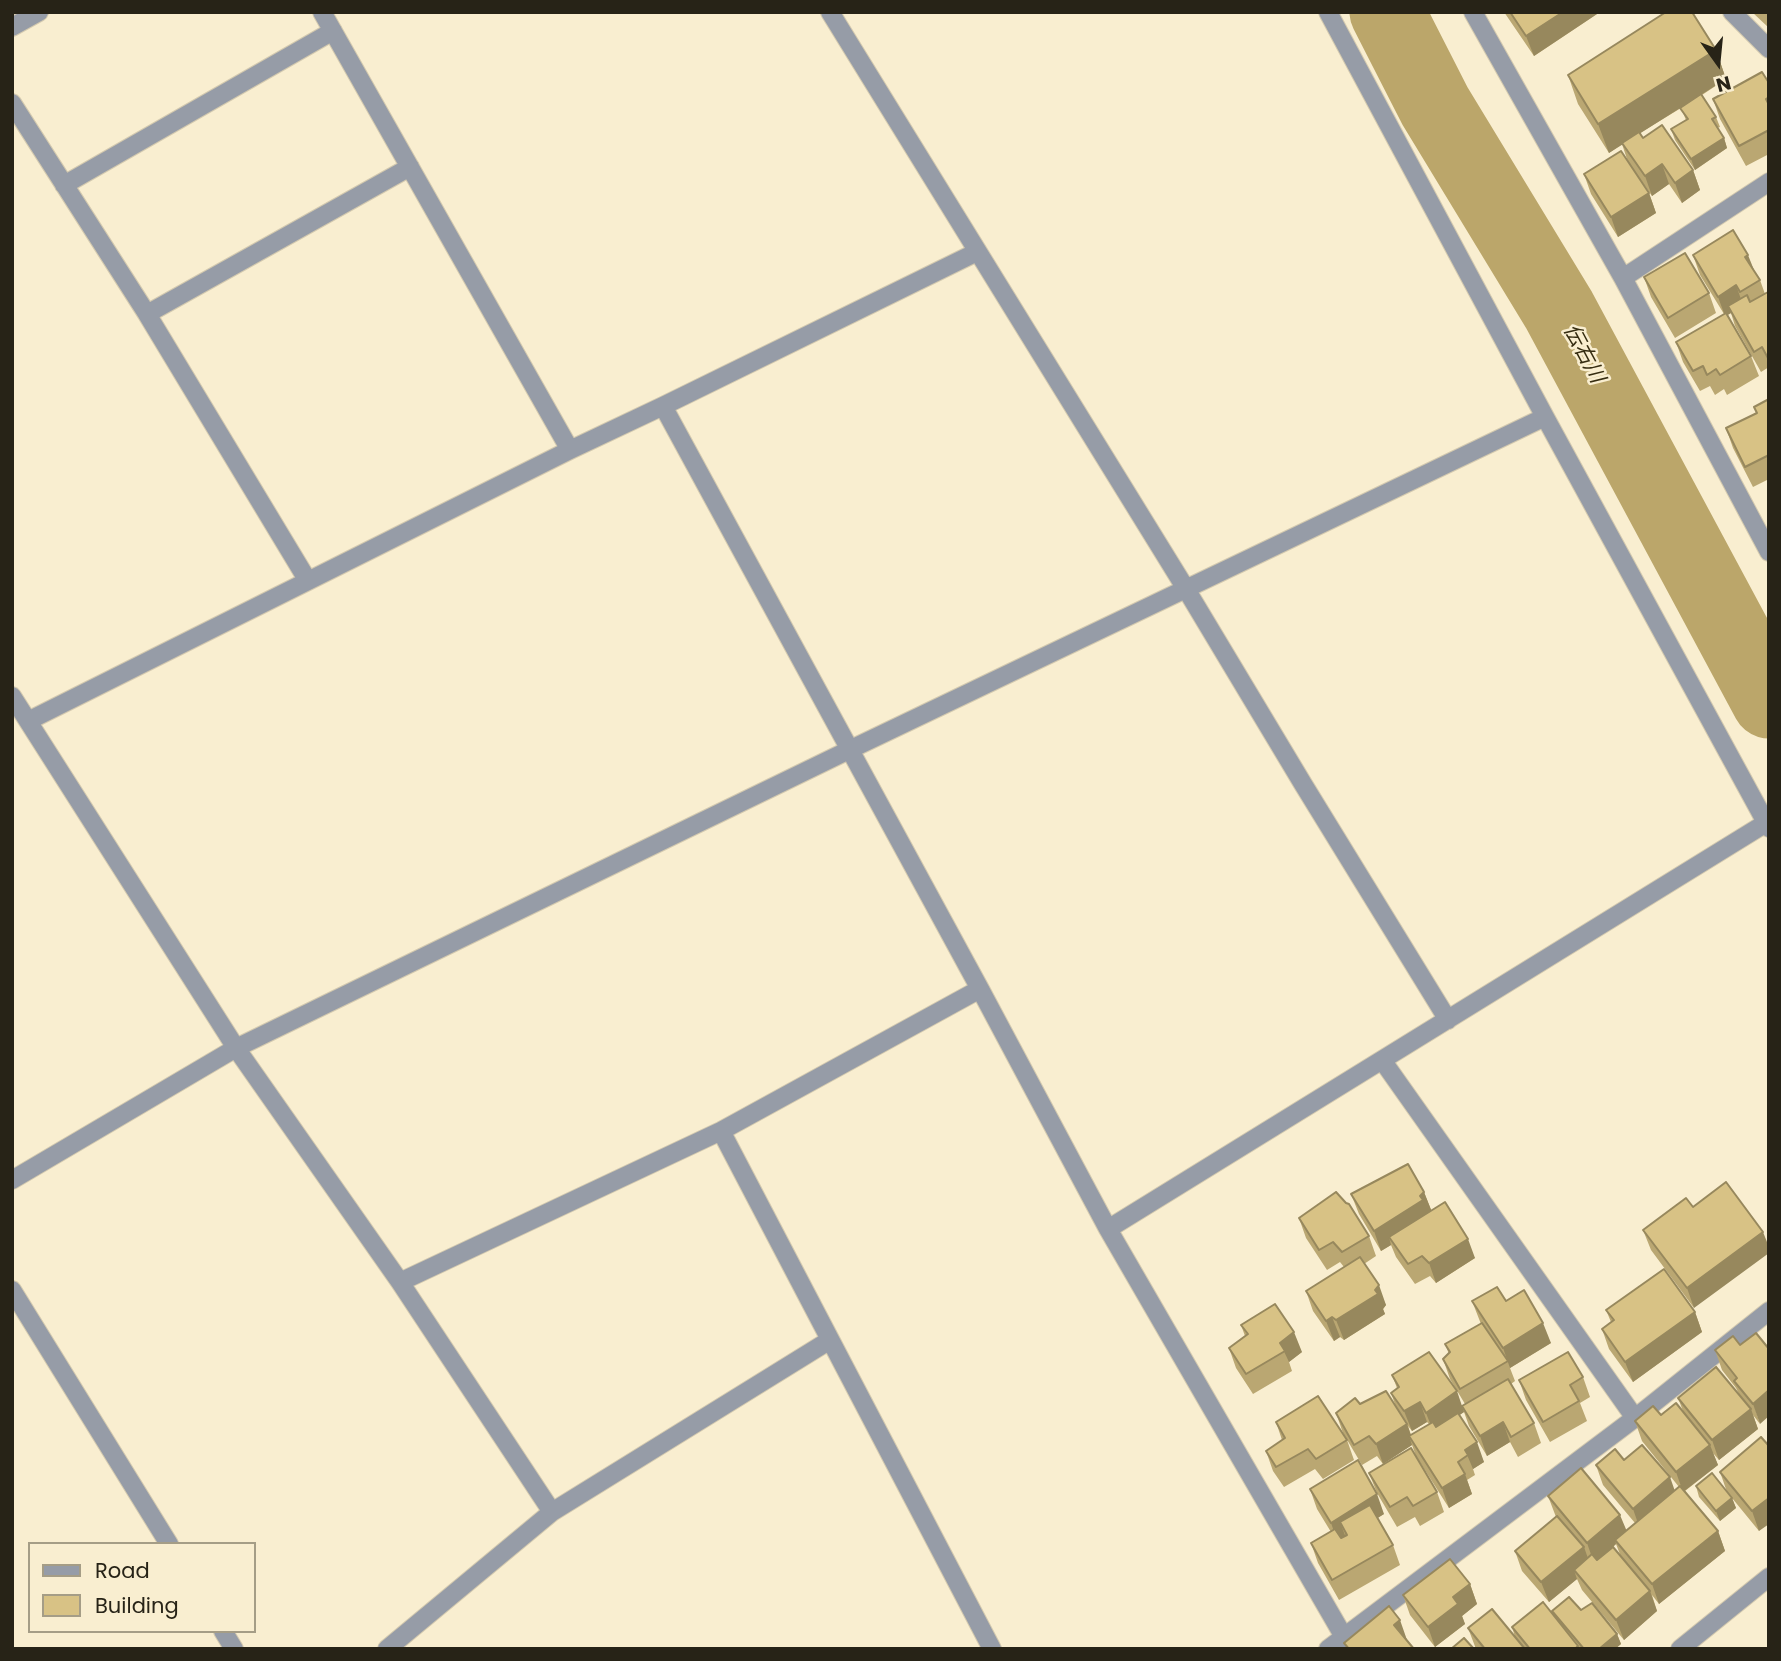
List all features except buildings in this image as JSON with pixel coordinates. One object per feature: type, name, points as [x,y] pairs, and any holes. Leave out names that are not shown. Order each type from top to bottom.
[{"type":"street","points":[[12,27],[39,12]]},
{"type":"street","points":[[322,12],[570,450]]},
{"type":"street","points":[[830,12],[1448,1020]]},
{"type":"street","points":[[1108,1229],[1767,825],[1328,12]]},
{"type":"street","points":[[1473,12],[1623,278],[1769,552]]},
{"type":"street","points":[[1732,12],[1769,49]]},
{"type":"street","points":[[64,185],[333,31]]},
{"type":"street","points":[[12,103],[147,314],[308,581]]},
{"type":"street","points":[[147,314],[410,167]]},
{"type":"street","points":[[1623,278],[1769,182]]},
{"type":"street","points":[[28,721],[570,450],[977,252]]},
{"type":"street","points":[[663,407],[1108,1229],[1344,1637]]},
{"type":"street","points":[[12,1180],[236,1048],[849,750],[1545,417]]},
{"type":"street","points":[[12,696],[236,1048],[400,1282],[552,1511]]},
{"type":"street","points":[[400,1282],[720,1131],[980,989]]},
{"type":"street","points":[[1382,1060],[1635,1418]]},
{"type":"street","points":[[720,1131],[992,1649]]},
{"type":"street","points":[[12,1290],[168,1542]]},
{"type":"street","points":[[1328,1649],[1635,1418],[1769,1311]]},
{"type":"street","points":[[387,1649],[552,1511],[830,1339]]},
{"type":"street","points":[[1680,1649],[1769,1577]]},
{"type":"street","points":[[224,1633],[234,1649]]},
{"type":"waterway","name":"伝右川","points":[[1387,12],[1435,106],[1559,310],[1769,701]]}]
